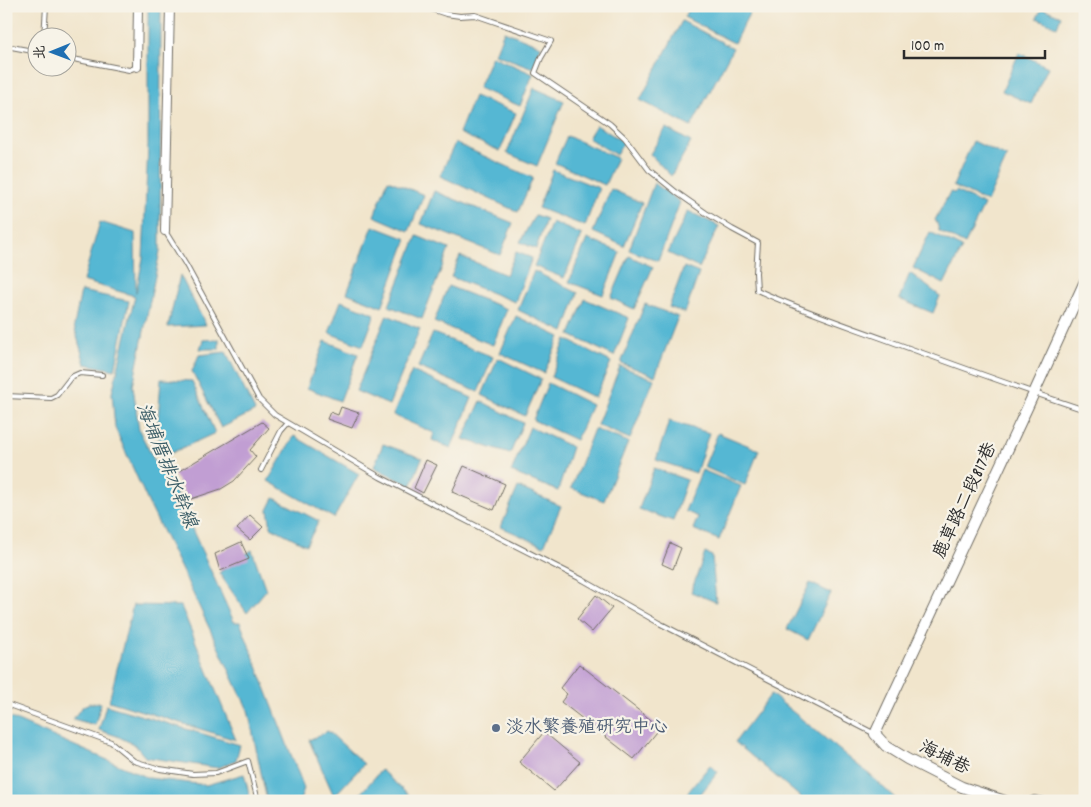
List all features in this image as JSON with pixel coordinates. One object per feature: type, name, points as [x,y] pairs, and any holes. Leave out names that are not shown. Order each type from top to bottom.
[{"type":"street","points":[[137,67],[138,6]]},
{"type":"street","points":[[165,231],[170,6]]},
{"type":"street","name":"鹿草路二段817巷","points":[[875,734],[1085,281]]},
{"type":"street","name":"海埔巷","points":[[875,734],[886,746],[915,764],[962,787],[1005,801]]},
{"type":"lane","points":[[45,28],[46,6]]},
{"type":"lane","points":[[422,6],[446,14],[475,16],[552,41],[535,73],[610,124],[625,138],[650,170],[676,192],[719,221],[758,243],[757,290],[793,306],[1085,410]]},
{"type":"lane","points":[[6,46],[28,50]]},
{"type":"lane","points":[[78,60],[129,70],[137,67]]},
{"type":"lane","points":[[165,231],[186,265],[259,399],[274,415],[380,477],[583,580],[659,623],[875,734]]},
{"type":"lane","points":[[6,396],[50,398],[57,395],[71,377],[80,373],[102,375]]},
{"type":"lane","points":[[261,470],[281,431],[288,423]]},
{"type":"lane","points":[[6,704],[111,742],[134,761],[160,769],[193,774],[216,773],[248,761],[258,801]]},
{"type":"lane","points":[[1027,801],[1034,798],[1050,801]]},
{"type":"water","points":[[148,6],[161,6],[160,251],[133,386],[139,430],[156,464],[169,478],[234,622],[240,622],[304,788],[300,801],[267,801],[248,710],[148,502],[115,428],[112,393],[135,296],[83,281],[100,222],[135,233],[136,293],[143,258],[148,146]]},
{"type":"water","points":[[690,6],[753,6],[734,43],[684,17]]},
{"type":"water","points":[[1042,8],[1061,16],[1057,27],[1037,18]]},
{"type":"water","points":[[682,21],[733,48],[691,127],[640,100]]},
{"type":"water","points":[[504,31],[541,46],[533,68],[495,54]]},
{"type":"water","points":[[1019,53],[1048,67],[1031,104],[1002,91]]},
{"type":"water","points":[[492,56],[533,74],[520,106],[478,88]]},
{"type":"water","points":[[534,88],[564,101],[537,166],[507,153]]},
{"type":"water","points":[[474,96],[516,113],[500,151],[459,133]]},
{"type":"water","points":[[596,125],[624,142],[616,155],[588,138]]},
{"type":"water","points":[[666,128],[691,142],[671,176],[650,154]]},
{"type":"water","points":[[567,136],[617,158],[605,185],[555,163]]},
{"type":"water","points":[[973,141],[1007,157],[987,202],[953,186]]},
{"type":"water","points":[[455,143],[533,178],[518,212],[440,176]]},
{"type":"water","points":[[553,170],[599,188],[585,226],[538,208]]},
{"type":"water","points":[[388,180],[424,195],[409,231],[374,216]]},
{"type":"water","points":[[654,183],[680,202],[658,261],[629,250]]},
{"type":"water","points":[[611,189],[642,203],[624,246],[593,232]]},
{"type":"water","points":[[434,191],[513,223],[500,255],[421,224]]},
{"type":"water","points":[[956,191],[984,205],[965,244],[939,231],[935,220],[950,192],[954,193]]},
{"type":"water","points":[[688,211],[719,226],[699,268],[668,253]]},
{"type":"water","points":[[535,215],[546,219],[536,249],[520,242]]},
{"type":"water","points":[[552,222],[582,235],[564,278],[534,266]]},
{"type":"water","points":[[373,226],[407,239],[382,307],[347,293]]},
{"type":"water","points":[[930,232],[962,248],[944,284],[913,268]]},
{"type":"water","points":[[417,236],[449,249],[422,319],[389,306]]},
{"type":"water","points":[[587,239],[620,252],[603,295],[569,282]]},
{"type":"water","points":[[516,252],[532,258],[515,302],[451,277],[460,256],[506,275]]},
{"type":"water","points":[[629,256],[653,267],[634,309],[611,298]]},
{"type":"water","points":[[684,267],[699,273],[685,313],[669,307]]},
{"type":"water","points":[[534,271],[578,293],[564,332],[518,310]]},
{"type":"water","points":[[910,273],[940,296],[933,313],[899,299]]},
{"type":"water","points":[[180,275],[206,325],[168,327]]},
{"type":"water","points":[[448,286],[507,309],[493,345],[434,322]]},
{"type":"water","points":[[81,291],[129,301],[115,370],[85,364],[74,326]]},
{"type":"water","points":[[585,299],[629,318],[614,356],[570,335]]},
{"type":"water","points":[[341,301],[375,314],[363,346],[329,333]]},
{"type":"water","points":[[645,304],[678,317],[655,376],[621,363]]},
{"type":"water","points":[[387,315],[420,329],[389,405],[356,391]]},
{"type":"water","points":[[516,316],[560,337],[544,373],[500,353]]},
{"type":"water","points":[[433,333],[493,357],[478,392],[418,367]]},
{"type":"water","points":[[219,339],[219,349],[200,349],[203,340]]},
{"type":"water","points":[[566,339],[611,362],[595,398],[551,377]]},
{"type":"water","points":[[325,341],[358,354],[340,401],[307,388]]},
{"type":"water","points":[[226,352],[255,411],[221,428],[192,371],[199,355]]},
{"type":"water","points":[[498,358],[541,379],[525,416],[482,395]]},
{"type":"water","points":[[620,366],[654,379],[630,439],[597,425]]},
{"type":"water","points":[[412,371],[472,398],[451,448],[432,440],[434,433],[393,415]]},
{"type":"water","points":[[161,379],[192,381],[215,433],[167,455],[157,434]]},
{"type":"water","points":[[548,383],[592,405],[576,440],[533,420]]},
{"type":"water","points":[[481,401],[523,423],[510,454],[463,439]]},
{"type":"water","points":[[669,421],[709,433],[696,473],[656,460]]},
{"type":"water","points":[[530,427],[572,447],[558,491],[511,472]]},
{"type":"water","points":[[594,429],[628,442],[604,501],[571,488]]},
{"type":"water","points":[[718,433],[759,450],[745,485],[704,467]]},
{"type":"water","points":[[294,436],[359,474],[334,518],[268,481]]},
{"type":"water","points":[[383,444],[422,458],[411,486],[374,467]]},
{"type":"water","points":[[654,468],[687,480],[673,521],[639,509]]},
{"type":"water","points":[[702,470],[741,486],[719,540],[693,529],[698,517],[685,511]]},
{"type":"water","points":[[518,487],[561,506],[544,546],[501,527]]},
{"type":"water","points":[[274,498],[319,521],[306,545],[271,527],[268,510]]},
{"type":"water","points":[[252,550],[266,590],[247,613],[219,573]]},
{"type":"water","points":[[705,553],[712,556],[716,602],[691,592]]},
{"type":"water","points":[[810,583],[831,593],[808,640],[787,629]]},
{"type":"water","points":[[133,605],[181,606],[236,740],[109,701]]},
{"type":"water","points":[[771,694],[870,775],[898,801],[805,801],[735,742]]},
{"type":"water","points":[[89,703],[101,703],[95,725],[73,719],[81,708]]},
{"type":"water","points":[[106,705],[240,745],[236,760],[218,768],[145,757],[135,745],[99,730]]},
{"type":"water","points":[[6,716],[149,778],[206,785],[244,774],[251,801],[6,801]]},
{"type":"water","points":[[328,731],[364,764],[334,796],[309,740]]},
{"type":"water","points":[[710,765],[718,772],[695,801],[681,801]]},
{"type":"water","points":[[381,770],[415,801],[355,801]]},
{"type":"building","points":[[341,407],[359,413],[352,428],[327,419],[330,412],[338,415]]},
{"type":"building","points":[[262,422],[269,428],[250,450],[256,457],[234,481],[221,489],[188,500],[174,474]]},
{"type":"building","points":[[426,460],[437,465],[423,493],[414,488]]},
{"type":"building","points":[[464,466],[505,484],[494,510],[452,492]]},
{"type":"building","points":[[250,515],[263,527],[250,540],[237,529]]},
{"type":"building","points":[[241,542],[249,559],[220,571],[215,554]]},
{"type":"building","points":[[670,543],[681,548],[673,569],[662,564]]},
{"type":"building","points":[[596,595],[612,608],[592,632],[577,619]]},
{"type":"building","points":[[579,664],[660,727],[634,759],[561,702],[567,694],[560,688]]},
{"type":"building","points":[[544,732],[580,762],[554,791],[519,762]]},
{"type":"place","name":"淡水繁養殖研究中心","points":[[496,728]]},
{"type":"water label","name":"海埔厝排水幹線","points":[[165,466]]}]
